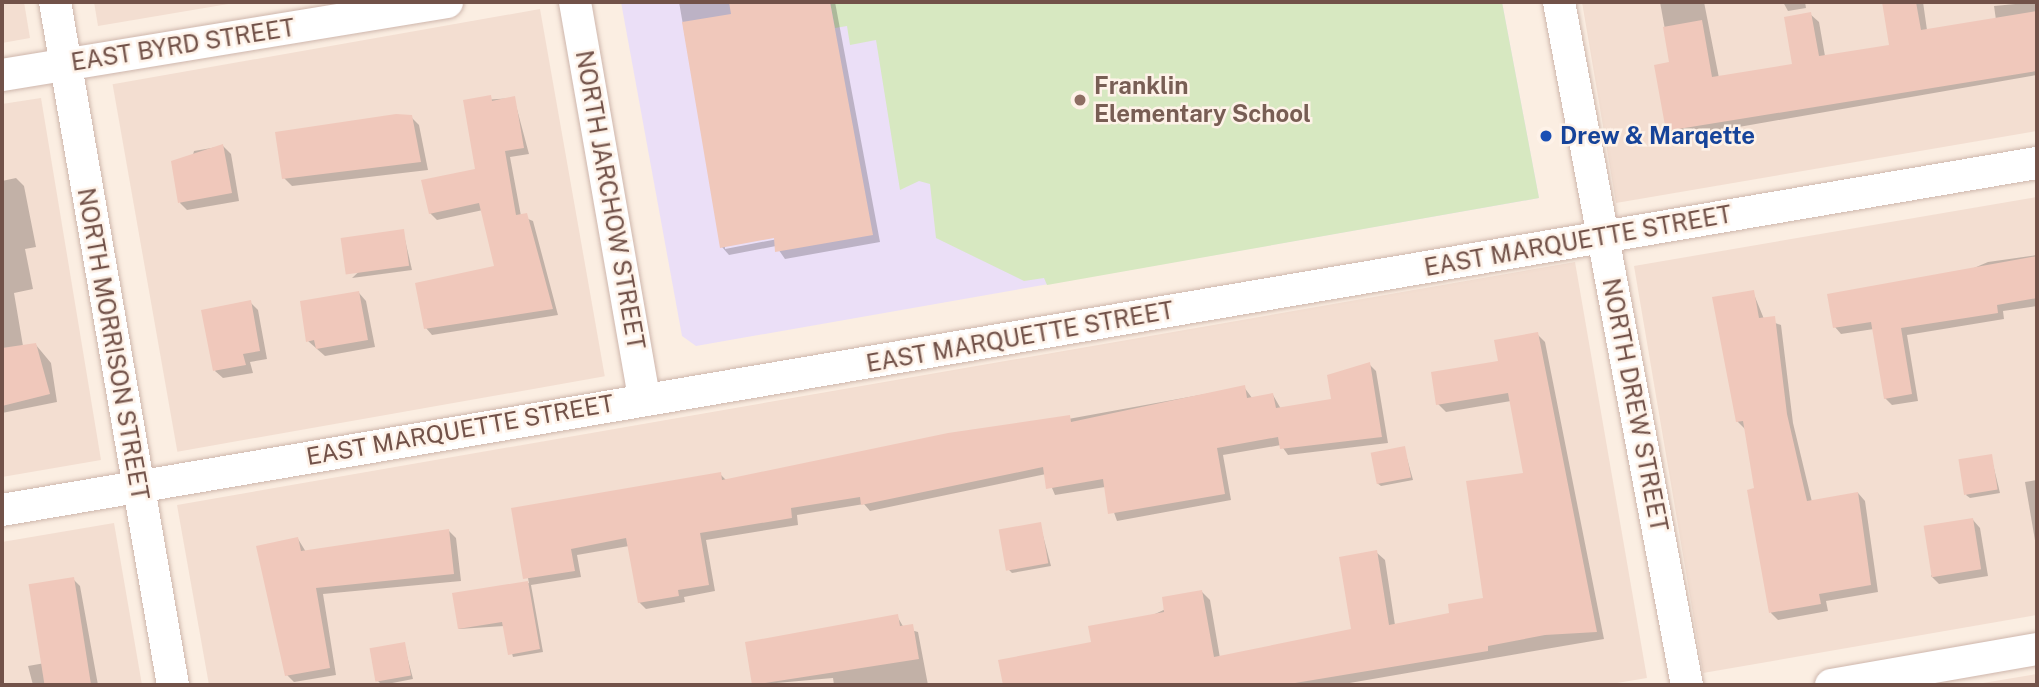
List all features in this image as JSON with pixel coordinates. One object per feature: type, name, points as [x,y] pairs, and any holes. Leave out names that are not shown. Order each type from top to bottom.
[{"type":"street","name":"NORTH MORRISON STREET","points":[[55,2],[173,685]]},
{"type":"street","name":"EAST BYRD STREET","points":[[2,75],[447,2]]},
{"type":"street","name":"NORTH JARCHOW STREET","points":[[575,2],[644,398]]},
{"type":"street","name":"NORTH DREW STREET","points":[[1559,2],[1687,685]]},
{"type":"street","name":"EAST MARQUETTE STREET","points":[[2,510],[644,398],[2037,163]]},
{"type":"street","points":[[1831,685],[2037,649]]},
{"type":"shaded area","points":[[2,2],[24,2],[30,38],[2,43]]},
{"type":"shaded area","points":[[94,2],[240,2],[98,26]]},
{"type":"shaded area","name":"Franklin Elementary School","points":[[621,2],[1502,2],[1539,198],[696,346],[682,336]]},
{"type":"shaded area","points":[[1582,2],[2037,2],[2037,131],[1616,203]]},
{"type":"shaded area","points":[[540,9],[605,376],[177,452],[113,84]]},
{"type":"shaded area","points":[[41,98],[101,460],[2,477],[2,104]]},
{"type":"shaded area","points":[[2037,197],[2037,615],[1703,673],[1634,266]]},
{"type":"shaded area","points":[[1575,262],[1647,678],[1605,685],[209,685],[177,505]]},
{"type":"shaded area","points":[[114,523],[142,685],[2,685],[2,542]]},
{"type":"shaded area","points":[[2037,674],[2037,685],[1971,685]]},
{"type":"green space","name":"Franklin Elementary School","points":[[830,2],[1502,2],[1539,198],[1047,285],[1044,278],[1024,281],[936,238],[930,184],[919,181],[900,190],[876,40],[850,45],[847,26],[835,28]]},
{"type":"building","points":[[729,2],[830,2],[873,235],[775,252],[774,238],[720,248],[682,22],[731,14]]},
{"type":"building","points":[[1882,2],[1916,2],[1921,30],[2037,11],[2037,71],[1666,131],[1654,65],[1669,62],[1663,27],[1702,20],[1712,77],[1792,64],[1784,17],[1811,12],[1819,56],[1889,45]]},
{"type":"building","points":[[491,95],[492,101],[515,96],[524,148],[505,151],[516,215],[527,213],[553,309],[424,329],[415,283],[494,266],[479,203],[429,214],[421,180],[475,169],[463,100]]},
{"type":"building","points":[[396,114],[412,115],[421,162],[282,179],[275,132]]},
{"type":"building","points":[[223,144],[232,193],[178,203],[171,161]]},
{"type":"building","points":[[404,229],[409,266],[346,275],[341,238]]},
{"type":"building","points":[[2037,256],[2037,298],[1997,305],[1998,313],[1901,328],[1912,394],[1884,399],[1871,322],[1833,328],[1827,294]]},
{"type":"building","points":[[1754,290],[1759,318],[1775,316],[1787,414],[1807,501],[1858,492],[1871,585],[1819,594],[1821,604],[1769,613],[1747,490],[1754,488],[1743,421],[1736,422],[1712,297]]},
{"type":"building","points":[[359,291],[368,340],[316,349],[314,340],[306,342],[300,301]]},
{"type":"building","points":[[251,300],[260,351],[243,354],[246,365],[213,371],[201,310]]},
{"type":"building","points":[[1538,332],[1597,632],[1545,635],[1488,646],[1488,651],[1283,685],[1003,685],[998,660],[1091,642],[1088,626],[1164,612],[1162,597],[1202,590],[1214,657],[1351,629],[1339,557],[1377,550],[1389,625],[1449,613],[1448,604],[1483,598],[1466,481],[1523,473],[1508,393],[1436,405],[1431,372],[1498,361],[1494,340]]},
{"type":"building","points":[[36,343],[50,394],[2,406],[2,348]]},
{"type":"building","points":[[1370,362],[1382,437],[1280,449],[1278,437],[1217,448],[1225,494],[1108,514],[1103,479],[1046,489],[1043,467],[861,505],[860,497],[791,508],[792,518],[700,533],[709,585],[678,590],[679,596],[638,603],[626,538],[571,549],[575,571],[523,579],[511,508],[721,472],[722,480],[948,433],[1070,415],[1071,422],[1245,385],[1247,398],[1273,393],[1276,408],[1331,399],[1327,375]]},
{"type":"building","points":[[1405,446],[1411,477],[1377,484],[1371,453]]},
{"type":"building","points":[[1992,454],[1998,490],[1964,495],[1958,459]]},
{"type":"building","points":[[1973,518],[1981,569],[1932,577],[1924,526]]},
{"type":"building","points":[[1041,522],[1048,563],[1006,571],[999,529]]},
{"type":"building","points":[[449,529],[454,574],[316,588],[330,668],[285,676],[256,546],[298,537],[301,551]]},
{"type":"building","points":[[74,577],[91,685],[45,685],[29,584]]},
{"type":"building","points":[[528,581],[540,649],[508,655],[502,622],[458,629],[452,593]]},
{"type":"building","points":[[898,614],[900,626],[913,624],[919,659],[752,685],[745,642]]},
{"type":"building","points":[[405,642],[411,675],[375,682],[370,648]]},
{"type":"place","name":"Franklin Elementary School","points":[[1080,100]]},
{"type":"place","name":"Drew & Marqette","points":[[1546,136]]}]
